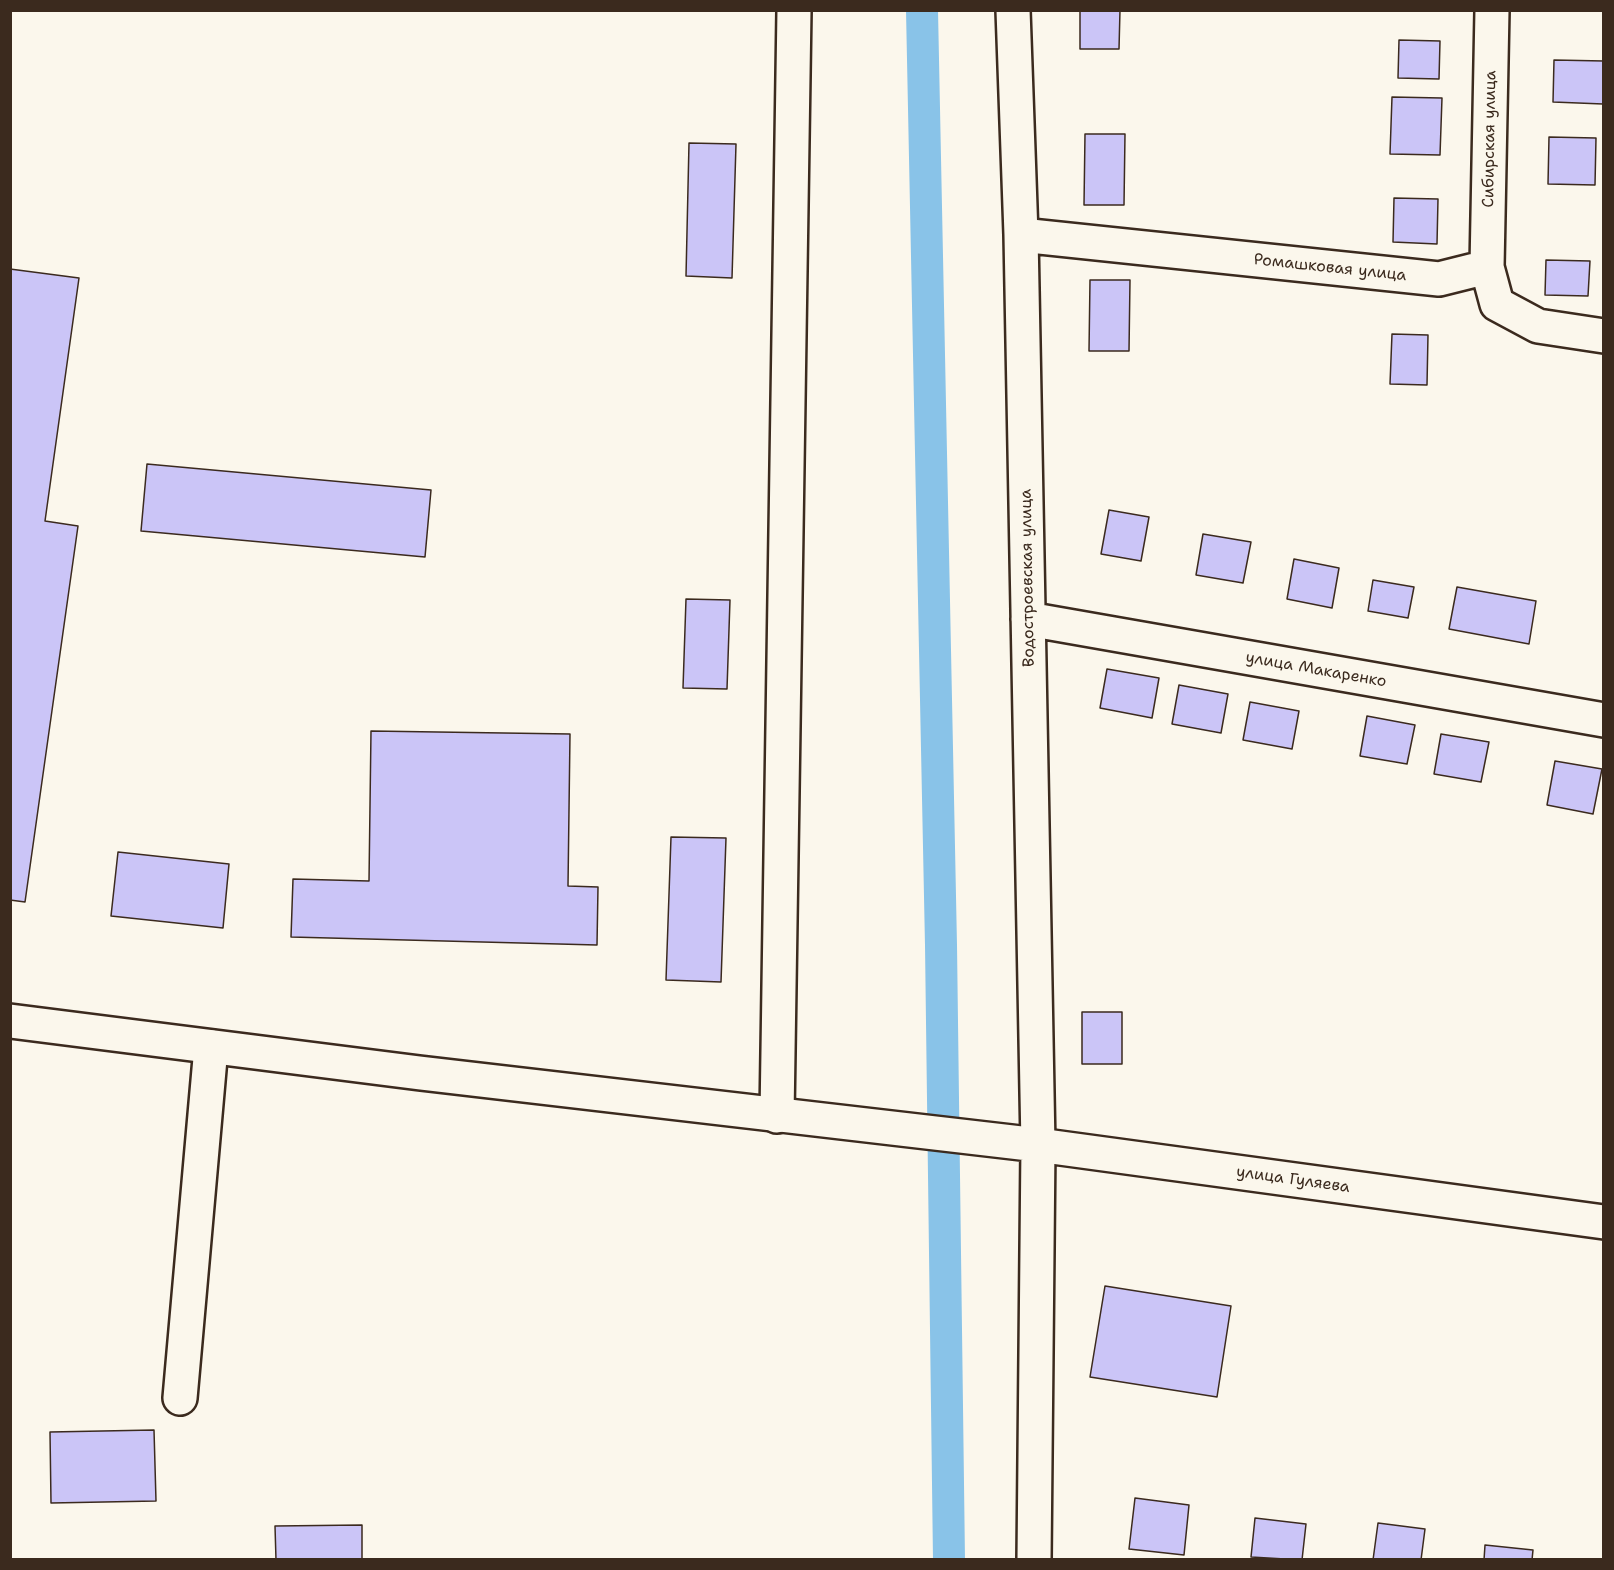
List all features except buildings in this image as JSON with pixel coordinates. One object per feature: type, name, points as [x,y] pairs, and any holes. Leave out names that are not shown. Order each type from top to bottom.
[{"type":"street","points":[[777,1116],[794,10]]},
{"type":"street","name":"Водостроевская улица","points":[[1013,10],[1021,235],[1038,1145],[1034,1560]]},
{"type":"street","name":"Сибирская улица","points":[[1487,267],[1492,10]]},
{"type":"street","name":"Ромашковая улица","points":[[1021,235],[1438,279],[1487,267]]},
{"type":"street","points":[[1487,267],[1497,304],[1538,326],[1604,336]]},
{"type":"street","name":"улица Макаренко","points":[[1028,619],[1604,720]]},
{"type":"street","name":"улица Гуляева","points":[[10,1021],[777,1116],[1038,1145],[1604,1222]]},
{"type":"street","points":[[180,1398],[211,1047]]},
{"type":"waterway","points":[[922,10],[941,945],[949,1560]]}]
